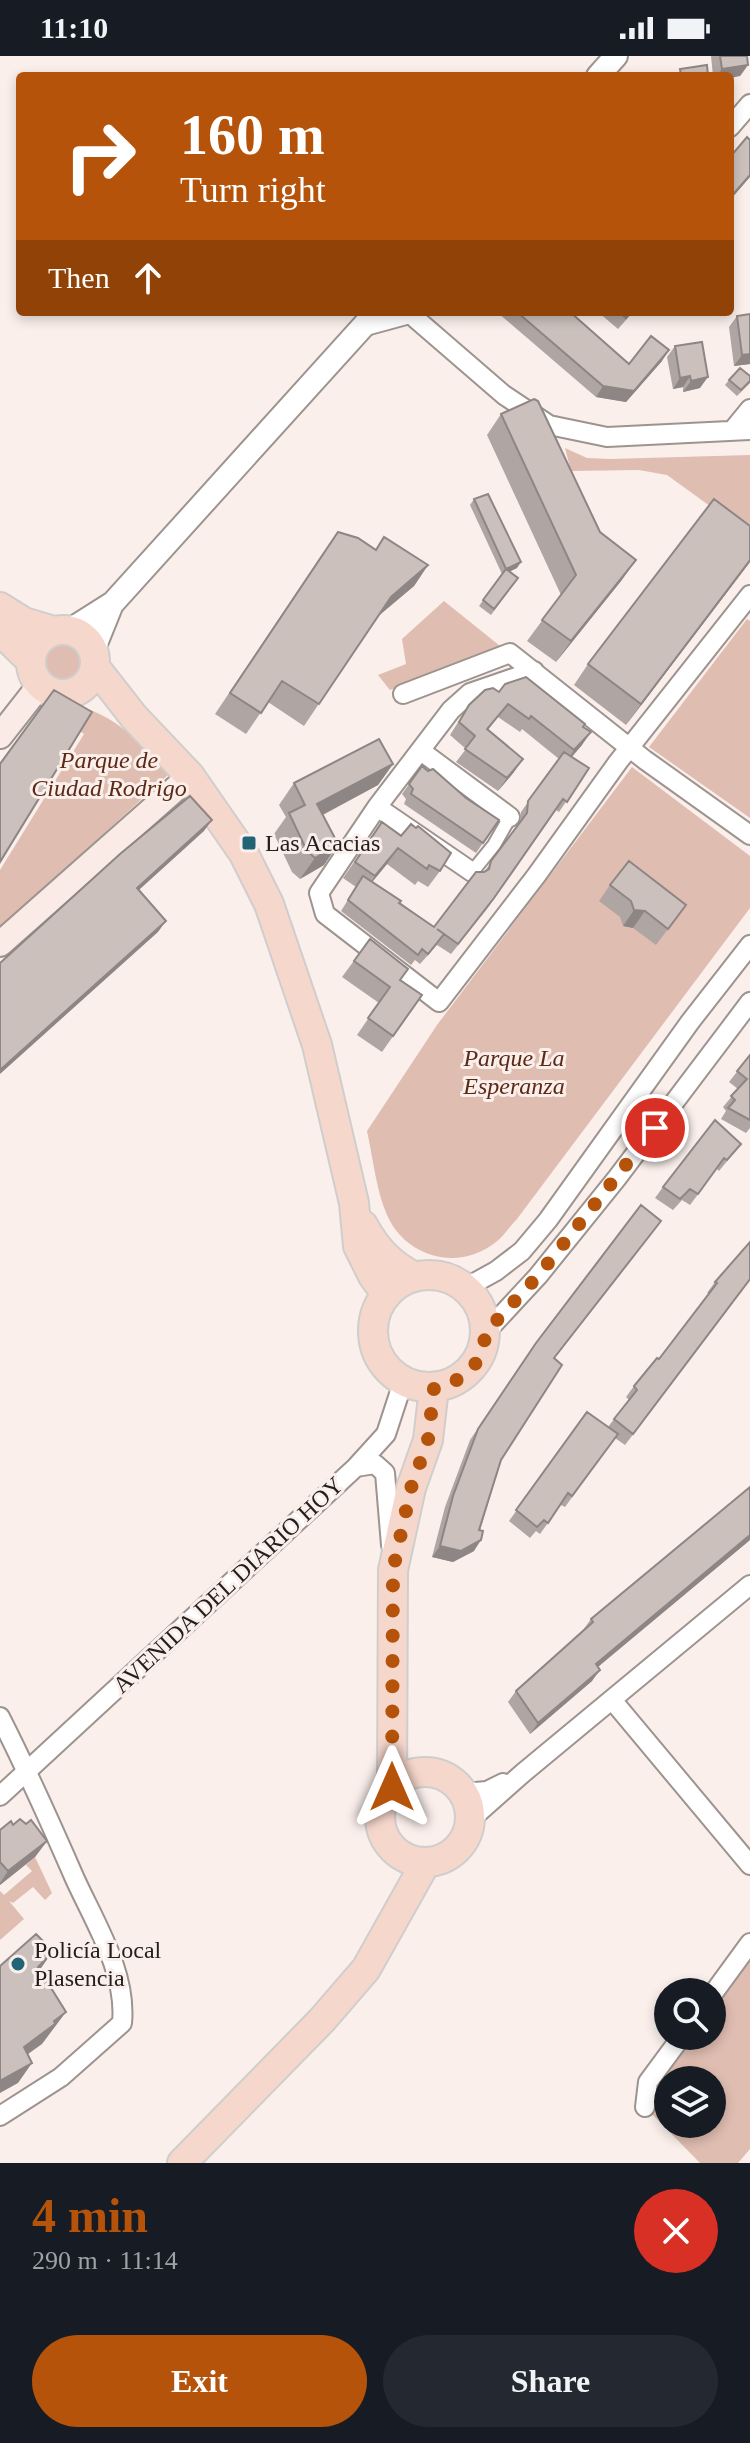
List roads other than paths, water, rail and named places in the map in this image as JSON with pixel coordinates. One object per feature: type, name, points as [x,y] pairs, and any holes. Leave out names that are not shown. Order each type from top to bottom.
[{"type":"main road","points":[[0,607],[24,622],[88,641],[89,669],[70,693],[52,692],[0,631]]},
{"type":"main road","points":[[0,736],[36,673],[38,641],[62,631]]},
{"type":"main road","points":[[89,669],[190,776],[244,854],[269,904],[317,1045],[354,1203],[358,1246],[386,1294]]},
{"type":"main road","points":[[0,944],[190,776]]},
{"type":"main road","points":[[354,1203],[377,1249],[397,1268],[415,1277]]},
{"type":"main road","points":[[415,1277],[441,1277],[465,1288],[476,1300],[486,1332],[483,1348],[470,1369],[450,1384],[434,1388],[403,1382],[389,1372],[373,1342],[377,1309],[386,1294],[399,1283],[415,1277]]},
{"type":"main road","points":[[392,1787],[393,1570],[411,1488],[428,1440],[434,1388]]},
{"type":"main road","points":[[392,1736],[418,1774]]},
{"type":"main road","points":[[418,1774],[439,1775],[453,1782],[466,1807],[460,1845],[439,1860],[412,1861],[393,1849],[382,1833],[379,1820],[381,1806],[392,1787],[408,1775],[418,1774]]},
{"type":"main road","points":[[390,1925],[393,1849]]},
{"type":"main road","points":[[182,2163],[322,2020],[366,1969],[426,1862]]},
{"type":"street","points":[[734,122],[750,104]]},
{"type":"street","points":[[62,631],[112,604],[369,320],[400,316]]},
{"type":"street","points":[[409,316],[504,395],[549,425],[607,437],[741,431],[750,409]]},
{"type":"street","points":[[534,671],[470,693],[451,710],[377,807],[319,893],[325,914],[439,1002],[750,595]]},
{"type":"street","points":[[89,669],[112,604]]},
{"type":"street","points":[[403,694],[510,653],[631,748],[750,835]]},
{"type":"street","points":[[377,807],[472,872],[494,845],[510,817],[421,751]]},
{"type":"street","points":[[465,1288],[496,1271],[522,1251],[548,1220],[690,1022],[750,945]]},
{"type":"street","points":[[486,1332],[538,1276],[617,1178],[750,1002]]},
{"type":"street","name":"AVENIDA DEL DIARIO HOY","points":[[0,1796],[356,1467],[386,1434],[403,1382]]},
{"type":"street","points":[[356,1467],[375,1464],[385,1473],[393,1570]]},
{"type":"street","points":[[466,1807],[523,1773],[750,1585]]},
{"type":"street","points":[[613,1701],[750,1865]]},
{"type":"street","points":[[0,1717],[114,1965],[124,2002],[122,2023],[61,2077],[0,2116]]},
{"type":"street","points":[[466,1807],[487,1791],[523,1773]]},
{"type":"street","points":[[724,1978],[750,1943]]},
{"type":"street","points":[[645,2107],[648,2082],[672,2050]]},
{"type":"place","name":"Las Acacias","points":[[249,843]]},
{"type":"place","name":"Policía Local Plasencia","points":[[18,1964]]},
{"type":"park label","name":"Parque de Ciudad Rodrigo","points":[[109,774]]},
{"type":"park label","name":"Parque La Esperanza","points":[[514,1072]]}]
